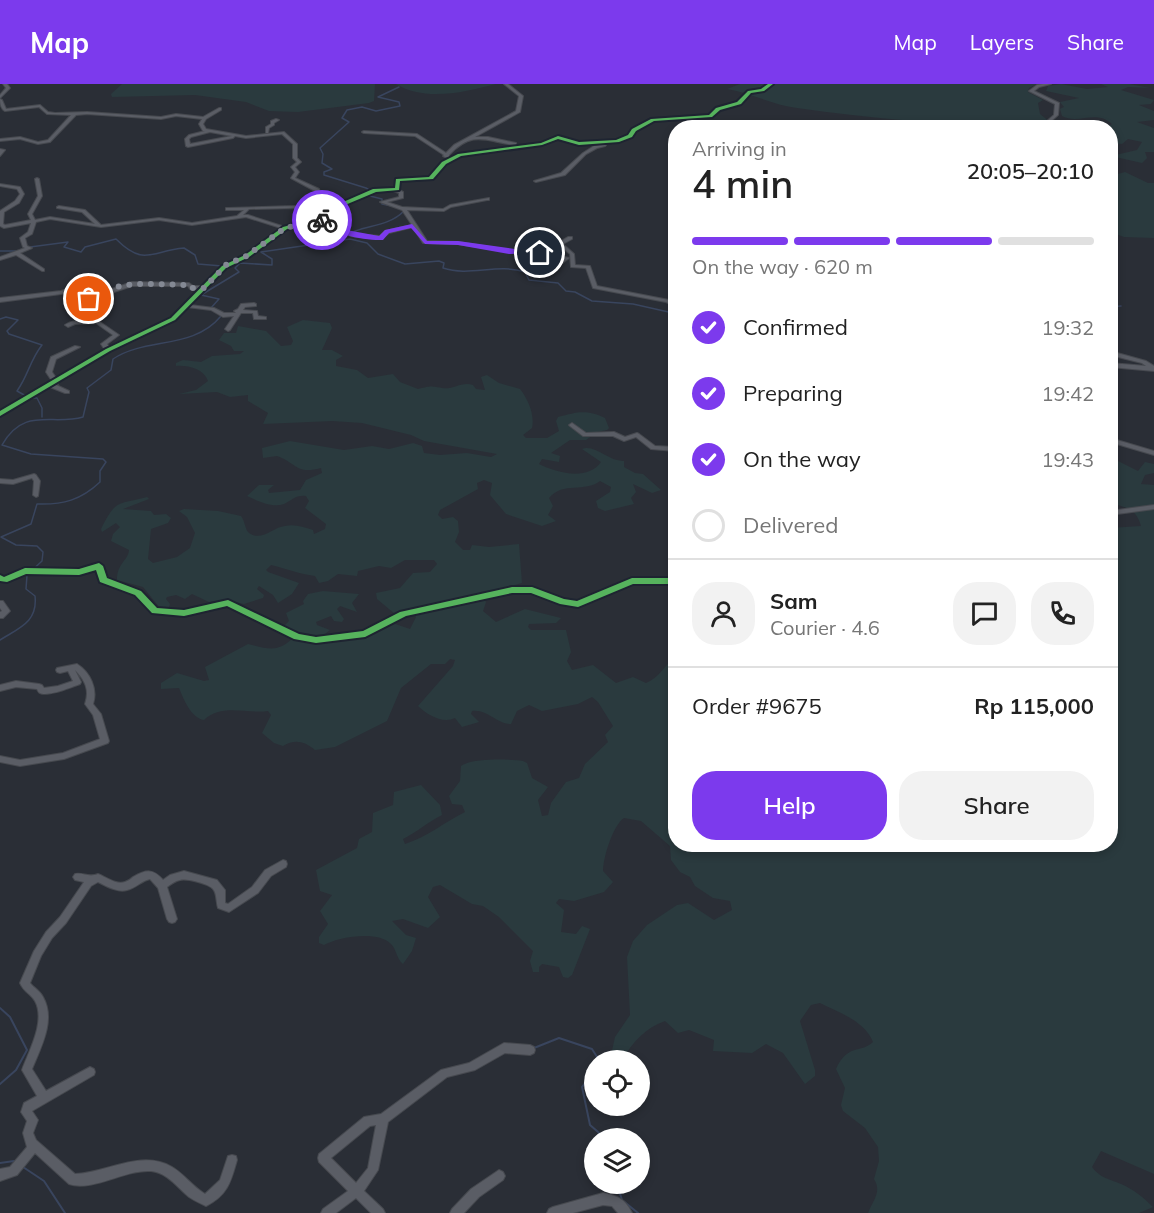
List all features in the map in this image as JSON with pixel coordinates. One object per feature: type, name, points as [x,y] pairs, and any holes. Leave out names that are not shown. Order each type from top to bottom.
[{"type":"street","points":[[5,84],[9,87],[0,99],[3,104],[2,109],[7,110],[40,106],[49,113],[161,118],[176,115],[204,118],[220,109]]},
{"type":"street","points":[[445,156],[452,147],[518,112],[522,96],[506,84]]},
{"type":"street","points":[[701,120],[718,109],[739,103],[750,92],[762,90],[771,84]]},
{"type":"street","points":[[1049,84],[1038,86],[1031,91],[1057,103],[1056,115],[1050,120]]},
{"type":"street","points":[[0,116],[7,110]]},
{"type":"street","points":[[0,140],[20,138],[38,143],[49,141],[74,114]]},
{"type":"street","points":[[536,181],[562,175],[575,165],[575,160],[582,154],[630,136],[634,130],[655,119],[710,116]]},
{"type":"street","points":[[204,118],[203,129],[243,136]]},
{"type":"street","points":[[267,132],[267,128],[273,124],[271,122],[277,120]]},
{"type":"street","points":[[213,130],[190,136],[187,139],[188,146],[267,132],[284,133],[295,144],[295,158],[299,162],[293,167],[297,172],[292,178],[317,190],[321,199],[331,210]]},
{"type":"street","points":[[364,132],[416,135],[445,156],[455,157],[535,145],[550,142],[558,137],[579,144],[614,142]]},
{"type":"street","points":[[469,138],[488,138],[508,143],[535,145]]},
{"type":"street","points":[[0,414],[108,350],[173,319],[225,266],[245,257],[285,228],[319,219],[331,210],[376,190],[399,188],[399,180],[431,178],[444,163],[455,157]]},
{"type":"street","points":[[0,260],[30,248],[25,246],[22,238],[30,234],[34,220],[30,214],[39,196],[37,179]]},
{"type":"street","points":[[0,185],[16,187],[22,194],[17,202],[3,210],[2,226],[10,227],[34,220],[64,219],[99,225],[159,219],[192,224],[249,216],[285,228]]},
{"type":"street","points":[[376,185],[394,190],[401,195]]},
{"type":"street","points":[[387,189],[401,195]]},
{"type":"street","points":[[347,194],[355,199]]},
{"type":"street","points":[[366,195],[380,198],[382,202],[402,208],[444,210],[449,206],[487,199]]},
{"type":"street","points":[[382,202],[397,200],[401,195]]},
{"type":"street","points":[[59,207],[83,211],[99,225]]},
{"type":"street","points":[[228,209],[294,207],[310,215],[325,215]]},
{"type":"street","points":[[239,216],[246,208]]},
{"type":"street","points":[[402,208],[412,226],[425,242],[458,243],[526,254],[545,252],[570,238]]},
{"type":"street","points":[[319,219],[353,235],[369,238],[381,238],[387,232],[412,226]]},
{"type":"street","points":[[560,243],[572,254],[573,264]]},
{"type":"street","points":[[16,254],[42,270]]},
{"type":"street","points":[[563,262],[573,264],[574,267],[588,267],[593,285],[599,289],[668,301]]},
{"type":"street","points":[[108,350],[104,344],[116,335],[83,312],[96,302],[89,299],[100,292],[138,283],[189,285],[192,288],[204,288]]},
{"type":"street","points":[[0,300],[22,298],[30,293],[60,293],[73,287],[90,286]]},
{"type":"street","points":[[228,329],[243,305],[254,305]]},
{"type":"street","points":[[188,306],[212,308],[223,315],[256,312],[255,316]]},
{"type":"street","points":[[247,317],[264,318]]},
{"type":"street","points":[[68,325],[77,321],[90,323],[98,321]]},
{"type":"street","points":[[67,392],[54,384],[49,372],[53,358],[77,347]]},
{"type":"street","points":[[1118,355],[1144,362],[1154,368]]},
{"type":"street","points":[[1118,366],[1154,368]]},
{"type":"street","points":[[572,425],[581,434],[614,434],[624,439],[637,435],[653,448],[668,449]]},
{"type":"street","points":[[1118,442],[1154,453]]},
{"type":"street","points":[[0,482],[13,483],[34,476],[37,480],[36,495]]},
{"type":"street","points":[[1118,512],[1154,507]]},
{"type":"street","points":[[0,578],[4,580],[31,571],[79,572],[99,566],[103,580],[138,593],[155,611],[184,613],[228,603],[297,637],[316,640],[365,633],[403,614],[512,590],[532,590],[563,602],[578,604],[632,581],[668,581]]},
{"type":"street","points":[[0,603],[6,611],[0,616]]},
{"type":"street","points":[[0,759],[20,763],[64,756],[105,741],[97,714],[89,703],[93,694],[89,682],[78,668],[60,670]]},
{"type":"street","points":[[0,688],[12,684],[39,687],[42,691],[67,687],[77,682],[71,669]]},
{"type":"street","points":[[162,886],[173,878],[184,875],[214,883],[220,890],[220,904],[229,908],[252,892],[268,873],[283,864]]},
{"type":"street","points":[[78,877],[92,880],[100,878],[112,885],[125,887],[151,874],[162,886],[172,919]]},
{"type":"street","points":[[44,1098],[27,1070],[45,1026],[45,1016],[38,996],[29,990],[25,983],[43,945],[92,880]]},
{"type":"street","points":[[327,1213],[357,1191],[376,1163],[380,1123],[383,1119],[445,1072],[471,1067],[504,1048],[530,1050]]},
{"type":"street","points":[[90,1072],[27,1109],[33,1120],[28,1133],[33,1144],[73,1180],[149,1165],[168,1171],[196,1196],[206,1200],[224,1184],[232,1160]]},
{"type":"street","points":[[379,1213],[323,1156],[368,1121],[383,1119]]},
{"type":"street","points":[[0,1175],[13,1171],[20,1160],[31,1151],[33,1144]]},
{"type":"street","points":[[456,1213],[475,1193],[499,1176]]},
{"type":"street","points":[[553,1213],[603,1199],[615,1201],[626,1213]]},
{"type":"shaded area","points":[[122,84],[375,84],[374,101],[369,103],[298,112],[269,111],[246,102],[195,95],[112,97],[111,94]]},
{"type":"shaded area","points":[[396,84],[496,84],[471,90],[432,94],[419,93]]},
{"type":"shaded area","points":[[740,84],[1037,84],[1029,88],[1028,92],[1043,100],[1038,103],[1040,114],[1047,120],[905,120],[862,116],[797,108],[727,89]]},
{"type":"shaded area","points":[[1061,84],[1087,89],[1108,87],[1101,84],[1129,84],[1150,88],[1128,87],[1121,90],[1154,100],[1151,104],[1139,105],[1154,111],[1154,120],[1137,122],[1154,128],[1154,152],[1145,152],[1147,158],[1142,163],[1118,158],[1118,154],[1137,150],[1142,142],[1128,139],[1122,144],[1118,144],[1118,120],[1094,117],[1075,119],[1062,116],[1060,109],[1064,107],[1060,102],[1079,98],[1046,91],[1048,86]]},
{"type":"shaded area","points":[[1125,172],[1148,183],[1154,183],[1154,238],[1118,235],[1118,174]]},
{"type":"shaded area","points":[[303,320],[330,323],[332,328],[322,350],[332,350],[343,356],[336,360],[336,366],[357,370],[368,378],[393,374],[400,382],[418,389],[469,384],[476,389],[485,390],[481,377],[487,375],[499,383],[520,389],[528,402],[533,418],[532,428],[523,435],[526,438],[547,438],[559,431],[556,421],[558,417],[587,412],[598,415],[605,418],[609,428],[607,430],[597,432],[586,440],[570,440],[551,453],[560,456],[559,462],[542,459],[539,464],[562,472],[579,474],[588,472],[601,462],[582,449],[592,449],[618,461],[624,461],[624,467],[635,473],[643,474],[661,490],[652,493],[633,484],[636,492],[631,498],[634,504],[605,511],[598,508],[596,501],[610,492],[611,487],[600,481],[588,486],[567,488],[549,498],[553,506],[548,515],[556,521],[542,526],[506,514],[490,495],[492,483],[484,480],[477,483],[478,489],[440,510],[438,515],[442,519],[453,517],[458,521],[459,532],[455,542],[463,550],[470,550],[472,545],[489,547],[519,544],[522,583],[481,594],[486,602],[483,611],[496,622],[525,609],[561,618],[556,623],[529,624],[528,627],[531,630],[566,630],[571,652],[567,661],[572,670],[593,665],[616,683],[633,677],[646,683],[668,664],[668,844],[641,821],[624,818],[616,827],[603,865],[603,871],[613,882],[604,892],[574,901],[559,899],[556,903],[564,910],[561,932],[576,934],[582,926],[590,929],[572,975],[568,978],[563,977],[559,967],[542,964],[539,972],[533,972],[530,961],[533,951],[499,917],[483,906],[472,904],[440,885],[433,887],[428,897],[440,917],[428,928],[403,919],[392,921],[406,935],[416,938],[412,951],[403,964],[391,944],[377,937],[358,936],[339,939],[324,945],[319,943],[319,937],[328,924],[320,911],[332,895],[320,891],[316,870],[357,848],[359,839],[372,832],[373,813],[393,805],[394,792],[421,785],[440,805],[442,815],[403,839],[405,844],[465,812],[462,805],[452,804],[449,796],[460,781],[461,766],[466,763],[509,760],[527,763],[532,778],[548,787],[538,800],[542,816],[548,815],[551,803],[566,782],[579,778],[585,764],[608,742],[605,735],[613,726],[598,702],[592,697],[578,704],[542,711],[529,705],[517,711],[511,724],[501,722],[483,712],[472,711],[471,714],[479,722],[462,727],[455,718],[445,720],[435,718],[418,706],[453,666],[455,660],[450,659],[445,664],[431,664],[401,688],[387,721],[335,747],[315,750],[299,742],[283,746],[274,743],[262,733],[271,715],[268,711],[226,710],[204,720],[199,719],[186,703],[179,688],[161,689],[161,683],[177,673],[204,681],[209,680],[205,667],[248,644],[268,648],[284,645],[297,634],[284,626],[289,621],[286,613],[304,604],[303,601],[308,594],[323,591],[359,594],[352,603],[357,612],[340,606],[337,609],[344,619],[342,622],[334,621],[331,616],[316,622],[317,625],[330,630],[321,637],[312,636],[308,639],[324,642],[370,636],[395,624],[410,629],[416,617],[412,610],[406,609],[395,614],[377,599],[376,593],[400,588],[413,573],[430,572],[437,564],[434,560],[405,560],[391,568],[379,566],[358,571],[357,576],[338,574],[328,581],[319,583],[315,576],[271,565],[266,570],[268,572],[299,583],[292,594],[278,603],[273,595],[259,586],[257,589],[264,595],[263,598],[244,604],[227,600],[209,602],[192,594],[185,599],[176,595],[167,597],[169,607],[160,608],[143,587],[117,580],[117,574],[129,550],[111,541],[113,534],[120,527],[116,523],[102,532],[101,529],[110,512],[118,505],[147,497],[149,499],[123,509],[151,511],[154,515],[166,514],[171,518],[168,523],[151,529],[148,559],[153,563],[177,557],[190,548],[195,533],[187,517],[179,511],[184,509],[218,511],[241,516],[248,532],[258,536],[289,525],[313,530],[314,534],[325,529],[326,524],[305,508],[309,501],[306,496],[299,496],[284,504],[275,505],[247,496],[259,485],[274,485],[268,490],[269,493],[300,490],[306,480],[322,473],[321,468],[301,469],[277,456],[263,458],[262,448],[290,441],[344,450],[372,446],[389,449],[413,443],[422,446],[424,453],[440,455],[467,453],[491,457],[497,454],[424,441],[411,435],[362,423],[332,421],[263,424],[268,413],[248,401],[248,395],[230,397],[217,392],[179,394],[196,390],[208,381],[203,373],[190,367],[176,366],[176,363],[183,360],[201,362],[212,356],[240,354],[244,351],[234,351],[231,346],[219,340],[224,333],[236,333],[238,326],[266,331],[281,346],[291,345],[293,341],[287,327]]},
{"type":"shaded area","points":[[1118,461],[1138,471],[1145,462],[1154,464],[1154,473],[1145,475],[1141,484],[1154,485],[1154,1174],[1101,1151],[1092,1167],[1102,1176],[1134,1191],[1153,1207],[1139,1213],[868,1213],[877,1192],[874,1179],[879,1161],[878,1147],[865,1128],[843,1111],[841,1105],[845,1088],[836,1069],[850,1052],[873,1042],[864,1028],[820,1003],[811,1005],[800,1021],[815,1070],[815,1076],[805,1084],[783,1053],[766,1044],[752,1053],[713,1051],[714,1040],[689,1030],[678,1033],[665,1021],[640,1036],[629,1050],[612,1050],[615,1037],[630,1015],[627,957],[633,941],[647,925],[677,905],[688,903],[714,920],[732,910],[730,901],[713,898],[695,886],[690,877],[680,872],[671,860],[670,852],[1118,852],[1118,527],[1141,526],[1135,514],[1118,505]]},
{"type":"waterway","points":[[392,206],[382,204],[382,199],[370,196],[371,191],[366,188],[324,175],[324,172],[332,169],[322,163],[323,154],[320,148],[349,122],[342,118],[347,110],[362,107],[376,111],[400,106],[399,102],[378,97],[399,87]]},
{"type":"waterway","points":[[343,239],[349,234],[389,221],[404,211]]},
{"type":"waterway","points":[[30,247],[68,242],[64,247],[81,252],[85,247],[116,239],[126,248],[141,255],[184,248],[195,255],[198,264],[222,266]]},
{"type":"waterway","points":[[210,309],[219,299],[201,295],[239,272],[235,268],[240,263],[272,265],[272,259],[261,252],[350,239],[367,243],[378,254],[405,264],[439,261],[444,263],[443,268],[453,270],[515,270],[525,272],[529,280],[558,283],[566,291],[575,292],[592,301],[633,304],[668,312]]},
{"type":"waterway","points":[[0,251],[17,251]]},
{"type":"waterway","points":[[0,640],[26,623],[33,612],[35,596],[26,589],[27,575],[42,561],[43,552],[37,546],[16,545],[1,537],[31,524],[37,504],[55,504],[86,493],[100,482],[100,471],[106,462],[103,459],[31,454],[2,445],[11,433],[29,421],[83,417],[89,392],[87,388],[111,370],[113,359],[126,352],[197,334],[210,327],[221,316]]},
{"type":"waterway","points":[[0,319],[6,317],[18,320],[7,331],[9,334],[42,345],[17,391],[26,396]]},
{"type":"waterway","points":[[30,398],[37,398],[42,408],[42,417]]},
{"type":"waterway","points":[[0,1008],[10,1017],[27,1050],[16,1070],[0,1084]]},
{"type":"waterway","points":[[534,1048],[559,1038],[593,1050]]},
{"type":"waterway","points":[[584,1085],[582,1087],[584,1096]]},
{"type":"waterway","points":[[588,1116],[590,1125],[593,1128]]},
{"type":"waterway","points":[[0,1163],[14,1161]]},
{"type":"waterway","points":[[23,1167],[44,1181],[65,1213]]},
{"type":"waterway","points":[[620,1194],[622,1200],[638,1213]]},
{"type":"cycle path","points":[[0,414],[108,350],[173,319],[224,267],[247,256],[285,228],[318,219],[336,207],[375,190],[397,189],[398,180],[431,178],[444,163],[460,155],[542,144],[558,137],[579,144],[617,141],[630,136],[634,130],[653,120],[710,116],[718,109],[739,103],[750,92],[762,90],[771,84]]},
{"type":"cycle path","points":[[0,578],[4,580],[25,571],[79,572],[99,566],[103,580],[138,593],[155,611],[184,613],[228,603],[297,637],[316,640],[365,634],[403,614],[512,590],[532,590],[563,602],[578,604],[632,581],[668,581]]},
{"type":"way so far","points":[[89,299],[100,292],[132,284],[189,285],[192,286],[191,288],[204,288],[227,264],[245,257],[285,228],[301,222],[322,220]]},
{"type":"route","points":[[322,220],[338,227],[339,230],[367,238],[381,238],[387,232],[412,226],[425,242],[458,243],[526,254],[540,253]]}]
